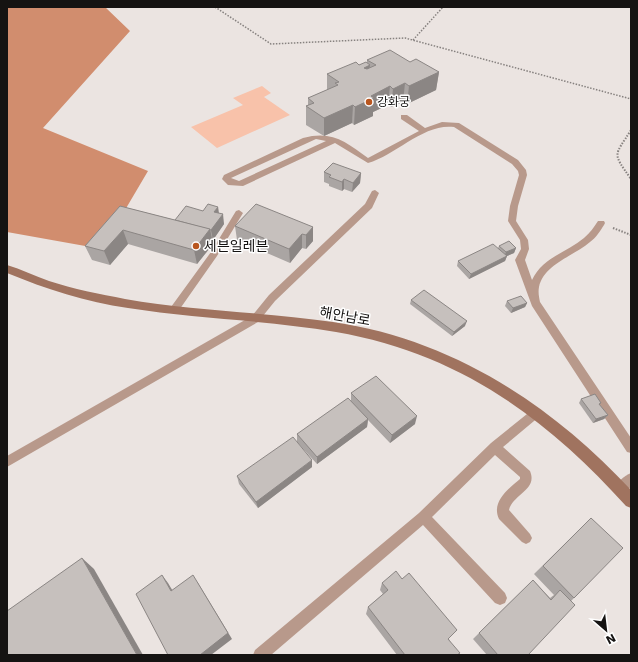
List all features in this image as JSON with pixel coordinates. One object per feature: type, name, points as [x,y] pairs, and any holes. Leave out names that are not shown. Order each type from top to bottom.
[{"type":"main road","name":"해안남로","points":[[7,269],[56,288],[94,298],[174,310],[333,327],[393,341],[454,363],[504,392],[536,413],[563,435],[620,488],[631,501]]},
{"type":"lane","points":[[404,117],[425,131]]},
{"type":"lane","points":[[334,140],[240,184],[231,183],[226,179],[227,177],[306,140],[316,137],[334,140],[339,141],[368,161],[425,131],[442,124],[456,126],[515,162],[522,170],[523,180],[514,206],[512,221],[524,240],[525,249],[520,260],[535,303],[631,448]]},
{"type":"lane","points":[[257,163],[268,171]]},
{"type":"lane","points":[[7,462],[255,319],[272,298],[369,206],[375,193]]},
{"type":"lane","points":[[174,310],[214,254],[239,213]]},
{"type":"lane","points":[[535,303],[534,288],[543,271],[554,261],[586,240],[601,223]]},
{"type":"lane","points":[[260,655],[423,517],[495,447],[536,413]]},
{"type":"lane","points":[[495,447],[526,475],[526,482],[503,504],[502,511],[503,515],[526,538]]},
{"type":"lane","points":[[620,488],[631,479]]},
{"type":"lane","points":[[423,517],[500,598]]},
{"type":"path","points":[[215,7],[271,44],[405,38],[631,99]]},
{"type":"path","points":[[413,40],[443,7]]},
{"type":"path","points":[[631,130],[617,154],[616,159],[631,179]]},
{"type":"path","points":[[601,223],[631,235]]},
{"type":"shaded area","points":[[7,7],[105,7],[130,31],[43,128],[148,171],[102,249],[7,232]]},
{"type":"shaded area","points":[[262,86],[271,93],[264,97],[290,115],[217,148],[191,127],[243,105],[233,98]]},
{"type":"building","points":[[390,50],[410,62],[416,59],[439,72],[409,86],[405,83],[393,89],[390,86],[371,96],[374,98],[355,107],[353,105],[324,118],[306,106],[314,103],[308,98],[338,85],[335,83],[339,82],[327,74],[356,62],[359,65],[366,62],[370,65],[364,68],[367,69],[376,65],[367,60]]},
{"type":"building","points":[[333,163],[361,173],[353,183],[344,179],[342,182],[329,177],[331,175],[324,172]]},
{"type":"building","points":[[208,204],[218,207],[214,212],[223,214],[211,230],[175,220],[186,206],[203,211]]},
{"type":"building","points":[[256,204],[313,227],[306,235],[302,234],[289,249],[235,226]]},
{"type":"building","points":[[120,206],[210,229],[194,250],[123,230],[104,251],[85,246]]},
{"type":"building","points":[[509,241],[516,248],[506,252],[499,246]]},
{"type":"building","points":[[493,244],[507,256],[471,274],[458,261]]},
{"type":"building","points":[[424,290],[467,321],[454,332],[411,300]]},
{"type":"building","points":[[521,296],[527,303],[513,308],[507,301]]},
{"type":"building","points":[[376,376],[417,416],[392,435],[351,393]]},
{"type":"building","points":[[595,394],[601,403],[599,404],[608,415],[596,419],[581,399]]},
{"type":"building","points":[[348,398],[368,419],[317,457],[297,434]]},
{"type":"building","points":[[293,437],[312,460],[256,502],[237,476]]},
{"type":"building","points":[[591,518],[623,548],[574,598],[543,566]]},
{"type":"building","points":[[82,558],[137,655],[7,655],[7,611]]},
{"type":"building","points":[[396,571],[402,579],[409,573],[457,630],[448,639],[460,653],[457,655],[405,655],[368,607],[388,590],[382,583]]},
{"type":"building","points":[[162,575],[171,591],[193,575],[228,633],[200,655],[168,655],[136,594]]},
{"type":"building","points":[[533,580],[551,600],[560,590],[575,605],[528,655],[498,655],[479,633]]},
{"type":"place","name":"강화궁","points":[[369,102]]},
{"type":"place","name":"세븐일레븐","points":[[196,246]]}]
